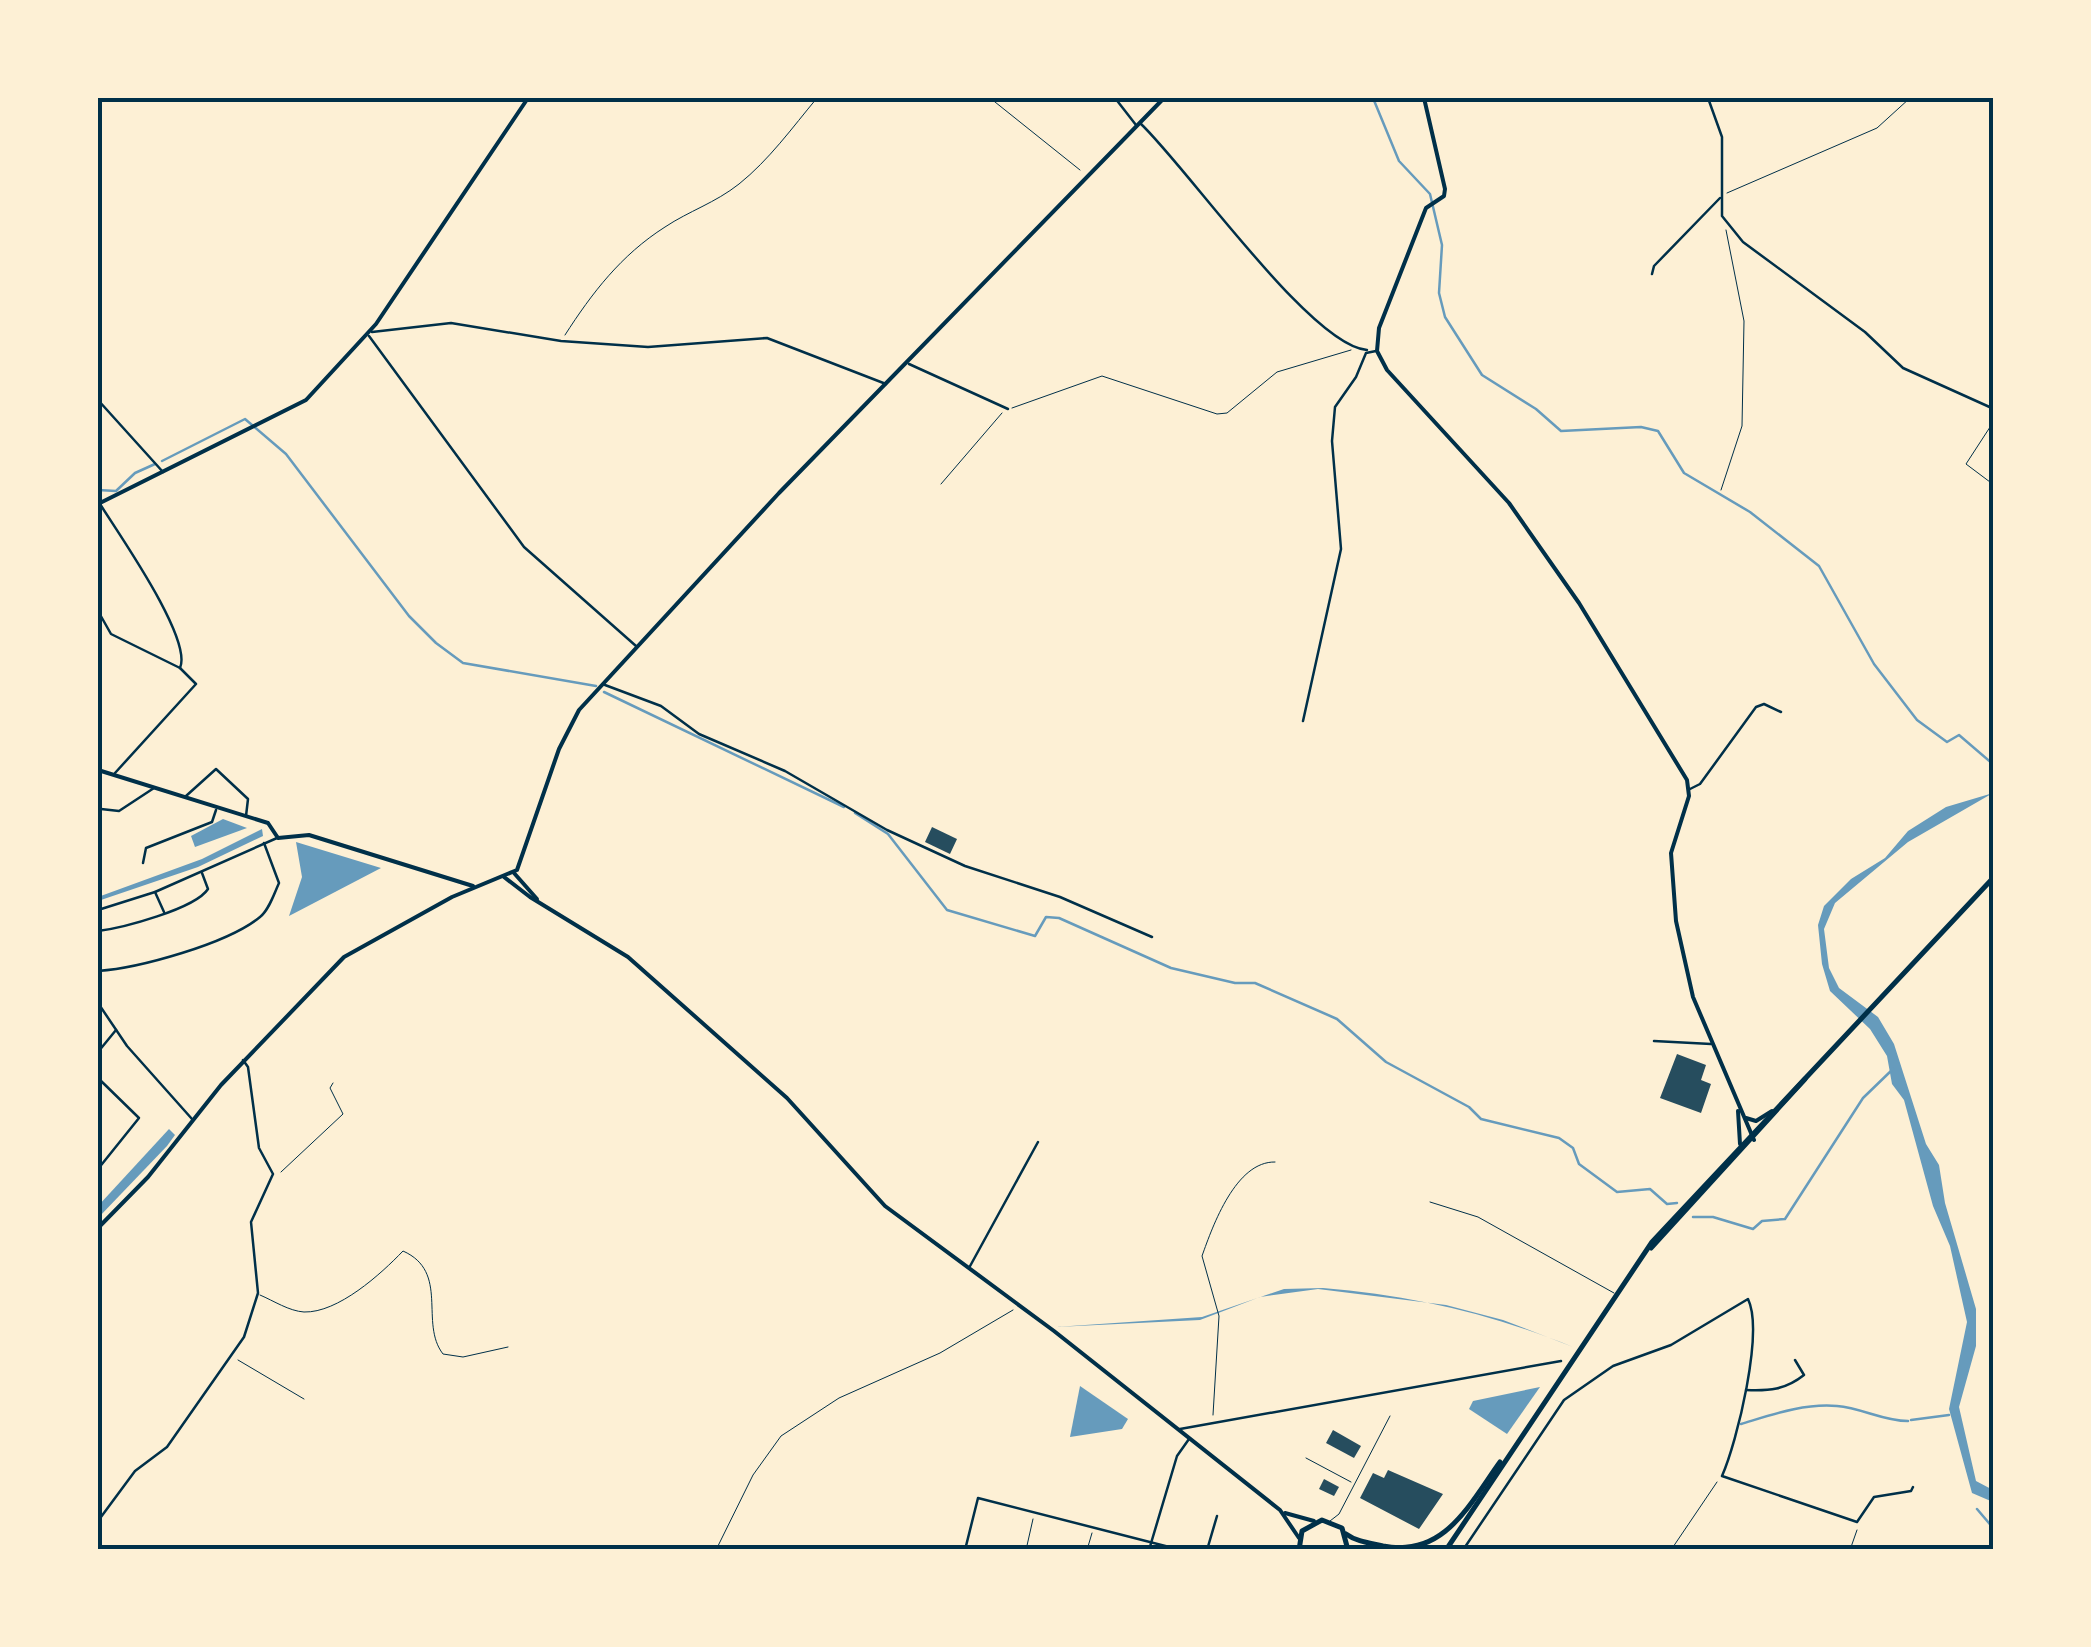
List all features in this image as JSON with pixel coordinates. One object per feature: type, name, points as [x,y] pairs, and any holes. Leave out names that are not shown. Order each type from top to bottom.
[{"type":"main road","points":[[1446,1550],[1650,1248],[1740,1144],[1994,876]]},
{"type":"main road","points":[[1650,1248],[1813,1068]]},
{"type":"main road","points":[[1297,1545],[1314,1522],[1330,1521],[1359,1541],[1407,1548],[1442,1536],[1530,1424]]},
{"type":"main road","points":[[1346,1534],[1348,1548]]},
{"type":"street","points":[[180,668],[183,656],[160,602],[99,503],[299,406],[369,333],[528,98]]},
{"type":"street","points":[[1116,98],[1315,319],[1353,348],[1378,351]]},
{"type":"street","points":[[98,1228],[148,1178],[243,1060],[344,957],[473,886],[514,872],[521,865],[558,749],[579,710],[886,384],[1164,98]]},
{"type":"street","points":[[1424,98],[1445,189],[1438,201],[1428,205],[1380,328],[1378,351],[1387,370],[1509,503],[1579,603],[1690,789]]},
{"type":"street","points":[[1708,98],[1722,137],[1720,197],[1725,221],[1759,256],[1865,332],[1904,368],[1994,409]]},
{"type":"street","points":[[1652,274],[1654,266],[1720,197]]},
{"type":"street","points":[[369,333],[451,323],[561,341],[648,347],[768,338],[886,384]]},
{"type":"street","points":[[369,333],[524,548],[636,646]]},
{"type":"street","points":[[1303,722],[1341,549],[1332,441],[1335,407],[1368,350]]},
{"type":"street","points":[[908,363],[1008,409]]},
{"type":"street","points":[[98,400],[163,472]]},
{"type":"street","points":[[98,610],[111,634],[180,668],[196,684],[115,773]]},
{"type":"street","points":[[604,684],[660,706],[698,734],[785,772],[887,830],[965,866],[1060,897],[1152,937]]},
{"type":"street","points":[[1749,1135],[1711,1044],[1686,968],[1670,878],[1671,853],[1690,789],[1700,784],[1756,707],[1764,704],[1781,712]]},
{"type":"street","points":[[184,798],[216,769],[248,798],[245,818]]},
{"type":"street","points":[[98,770],[268,824],[278,838]]},
{"type":"street","points":[[101,808],[120,811],[149,796],[155,787]]},
{"type":"street","points":[[142,864],[146,848],[212,822],[216,810]]},
{"type":"street","points":[[98,910],[156,892],[278,838],[310,835],[473,886]]},
{"type":"street","points":[[98,970],[131,969],[260,918],[278,884],[264,843]]},
{"type":"street","points":[[514,872],[545,906]]},
{"type":"street","points":[[98,931],[164,913],[207,893],[202,873]]},
{"type":"street","points":[[504,876],[642,969],[787,1098],[886,1206],[1020,1305],[1280,1510],[1314,1522]]},
{"type":"street","points":[[458,894],[463,884]]},
{"type":"street","points":[[156,892],[164,913]]},
{"type":"street","points":[[98,1004],[193,1120]]},
{"type":"street","points":[[98,1052],[116,1029]]},
{"type":"street","points":[[1654,1041],[1711,1044]]},
{"type":"street","points":[[98,1521],[135,1471],[174,1438],[244,1338],[258,1293],[251,1222],[273,1174],[258,1148],[243,1060]]},
{"type":"street","points":[[98,1078],[139,1118],[98,1169]]},
{"type":"street","points":[[1738,1106],[1752,1122],[1772,1110]]},
{"type":"street","points":[[969,1268],[1038,1142]]},
{"type":"street","points":[[1463,1550],[1564,1400],[1579,1386],[1613,1366],[1671,1345],[1748,1299],[1753,1323],[1744,1390],[1722,1476],[1857,1522],[1874,1497],[1910,1491],[1913,1486]]},
{"type":"street","points":[[1744,1390],[1785,1388],[1804,1375],[1795,1360]]},
{"type":"street","points":[[1178,1430],[1561,1361]]},
{"type":"street","points":[[1148,1550],[1177,1456],[1189,1438]]},
{"type":"street","points":[[965,1550],[978,1498],[1181,1550]]},
{"type":"street","points":[[1280,1510],[1297,1545]]},
{"type":"street","points":[[1207,1550],[1217,1516]]},
{"type":"lane","points":[[1430,1202],[1478,1216],[1617,1295]]},
{"type":"lane","points":[[258,1293],[294,1310],[320,1309],[368,1281],[402,1251],[413,1257],[432,1285],[437,1346],[443,1354],[463,1357],[508,1347]]},
{"type":"lane","points":[[1338,1524],[1339,1514],[1390,1416]]},
{"type":"lane","points":[[1306,1458],[1354,1484]]},
{"type":"lane","points":[[1330,1521],[1339,1514]]},
{"type":"path","points":[[561,341],[591,294],[623,260],[665,227],[716,202],[760,167],[817,98]]},
{"type":"path","points":[[990,98],[1086,176]]},
{"type":"path","points":[[1720,197],[1877,128],[1910,98]]},
{"type":"path","points":[[1721,490],[1742,426],[1744,321],[1725,221]]},
{"type":"path","points":[[941,484],[1008,409],[1102,376],[1205,410],[1227,413],[1276,372],[1353,348]]},
{"type":"path","points":[[1994,421],[1966,464],[1994,484]]},
{"type":"path","points":[[273,1174],[284,1170],[343,1114],[330,1088],[334,1083]]},
{"type":"path","points":[[1212,1424],[1218,1316],[1202,1256],[1240,1180],[1263,1162],[1275,1162]]},
{"type":"path","points":[[716,1550],[758,1466],[792,1427],[839,1398],[940,1354],[1020,1305]]},
{"type":"path","points":[[231,1356],[304,1399]]},
{"type":"path","points":[[1671,1550],[1722,1476]]},
{"type":"path","points":[[1026,1550],[1035,1510]]},
{"type":"path","points":[[1850,1550],[1857,1522]]},
{"type":"path","points":[[1087,1550],[1094,1526]]},
{"type":"water","points":[[1993,793],[1908,842],[1835,903],[1824,929],[1829,968],[1839,988],[1878,1017],[1894,1044],[1926,1144],[1939,1165],[1945,1203],[1976,1309],[1976,1346],[1959,1407],[1976,1481],[1993,1490],[1993,1502],[1972,1493],[1949,1409],[1967,1322],[1950,1246],[1933,1206],[1904,1100],[1892,1084],[1887,1056],[1870,1029],[1830,991],[1822,964],[1818,925],[1824,906],[1851,879],[1885,858],[1908,831],[1946,807]]},
{"type":"water","points":[[223,819],[247,828],[195,847],[191,836]]},
{"type":"water","points":[[262,829],[263,836],[198,867],[98,901],[98,897],[202,859]]},
{"type":"water","points":[[296,842],[381,868],[289,916],[302,877]]},
{"type":"water","points":[[169,1129],[175,1135],[167,1146],[98,1218],[98,1206]]},
{"type":"water","points":[[1323,1288],[1426,1303],[1318,1289],[1261,1297],[1284,1289]]},
{"type":"water","points":[[1255,1299],[1200,1320],[1056,1327],[1202,1317]]},
{"type":"water","points":[[1426,1303],[1503,1320],[1543,1335],[1482,1316]]},
{"type":"water","points":[[1080,1386],[1128,1419],[1122,1429],[1070,1437]]},
{"type":"water","points":[[1540,1387],[1507,1434],[1469,1409],[1473,1401]]},
{"type":"building","points":[[932,827],[957,839],[950,854],[925,842]]},
{"type":"building","points":[[1677,1054],[1706,1065],[1701,1080],[1711,1084],[1701,1113],[1660,1098]]},
{"type":"building","points":[[1333,1430],[1361,1446],[1354,1458],[1326,1443]]},
{"type":"building","points":[[1388,1470],[1443,1494],[1419,1529],[1360,1498],[1373,1473],[1384,1478]]},
{"type":"building","points":[[1324,1479],[1339,1487],[1334,1496],[1319,1489]]},
{"type":"waterway","points":[[1373,98],[1399,161],[1430,194],[1442,245],[1439,293],[1445,317],[1482,375],[1536,409],[1561,431],[1641,427],[1658,431],[1684,473],[1750,512],[1819,566],[1874,664],[1917,720],[1947,742],[1959,735],[1994,765]]},
{"type":"waterway","points":[[162,461],[245,419],[286,454],[409,616],[436,643],[463,663],[596,686]]},
{"type":"waterway","points":[[98,490],[116,491],[135,473],[155,464]]},
{"type":"waterway","points":[[604,692],[844,807]]},
{"type":"waterway","points":[[855,813],[888,834],[947,910],[1035,936],[1046,917],[1059,918],[1171,968],[1235,983],[1255,983],[1337,1019],[1386,1062],[1469,1107],[1481,1119],[1559,1138],[1573,1148],[1579,1164],[1617,1192],[1650,1189],[1667,1204],[1677,1203]]},
{"type":"waterway","points":[[1693,1217],[1713,1217],[1753,1229],[1762,1221],[1785,1219],[1863,1098],[1893,1069]]},
{"type":"waterway","points":[[1741,1424],[1812,1406],[1846,1407],[1908,1421]]},
{"type":"waterway","points":[[1911,1420],[1949,1415]]},
{"type":"waterway","points":[[1977,1509],[1994,1529]]}]
